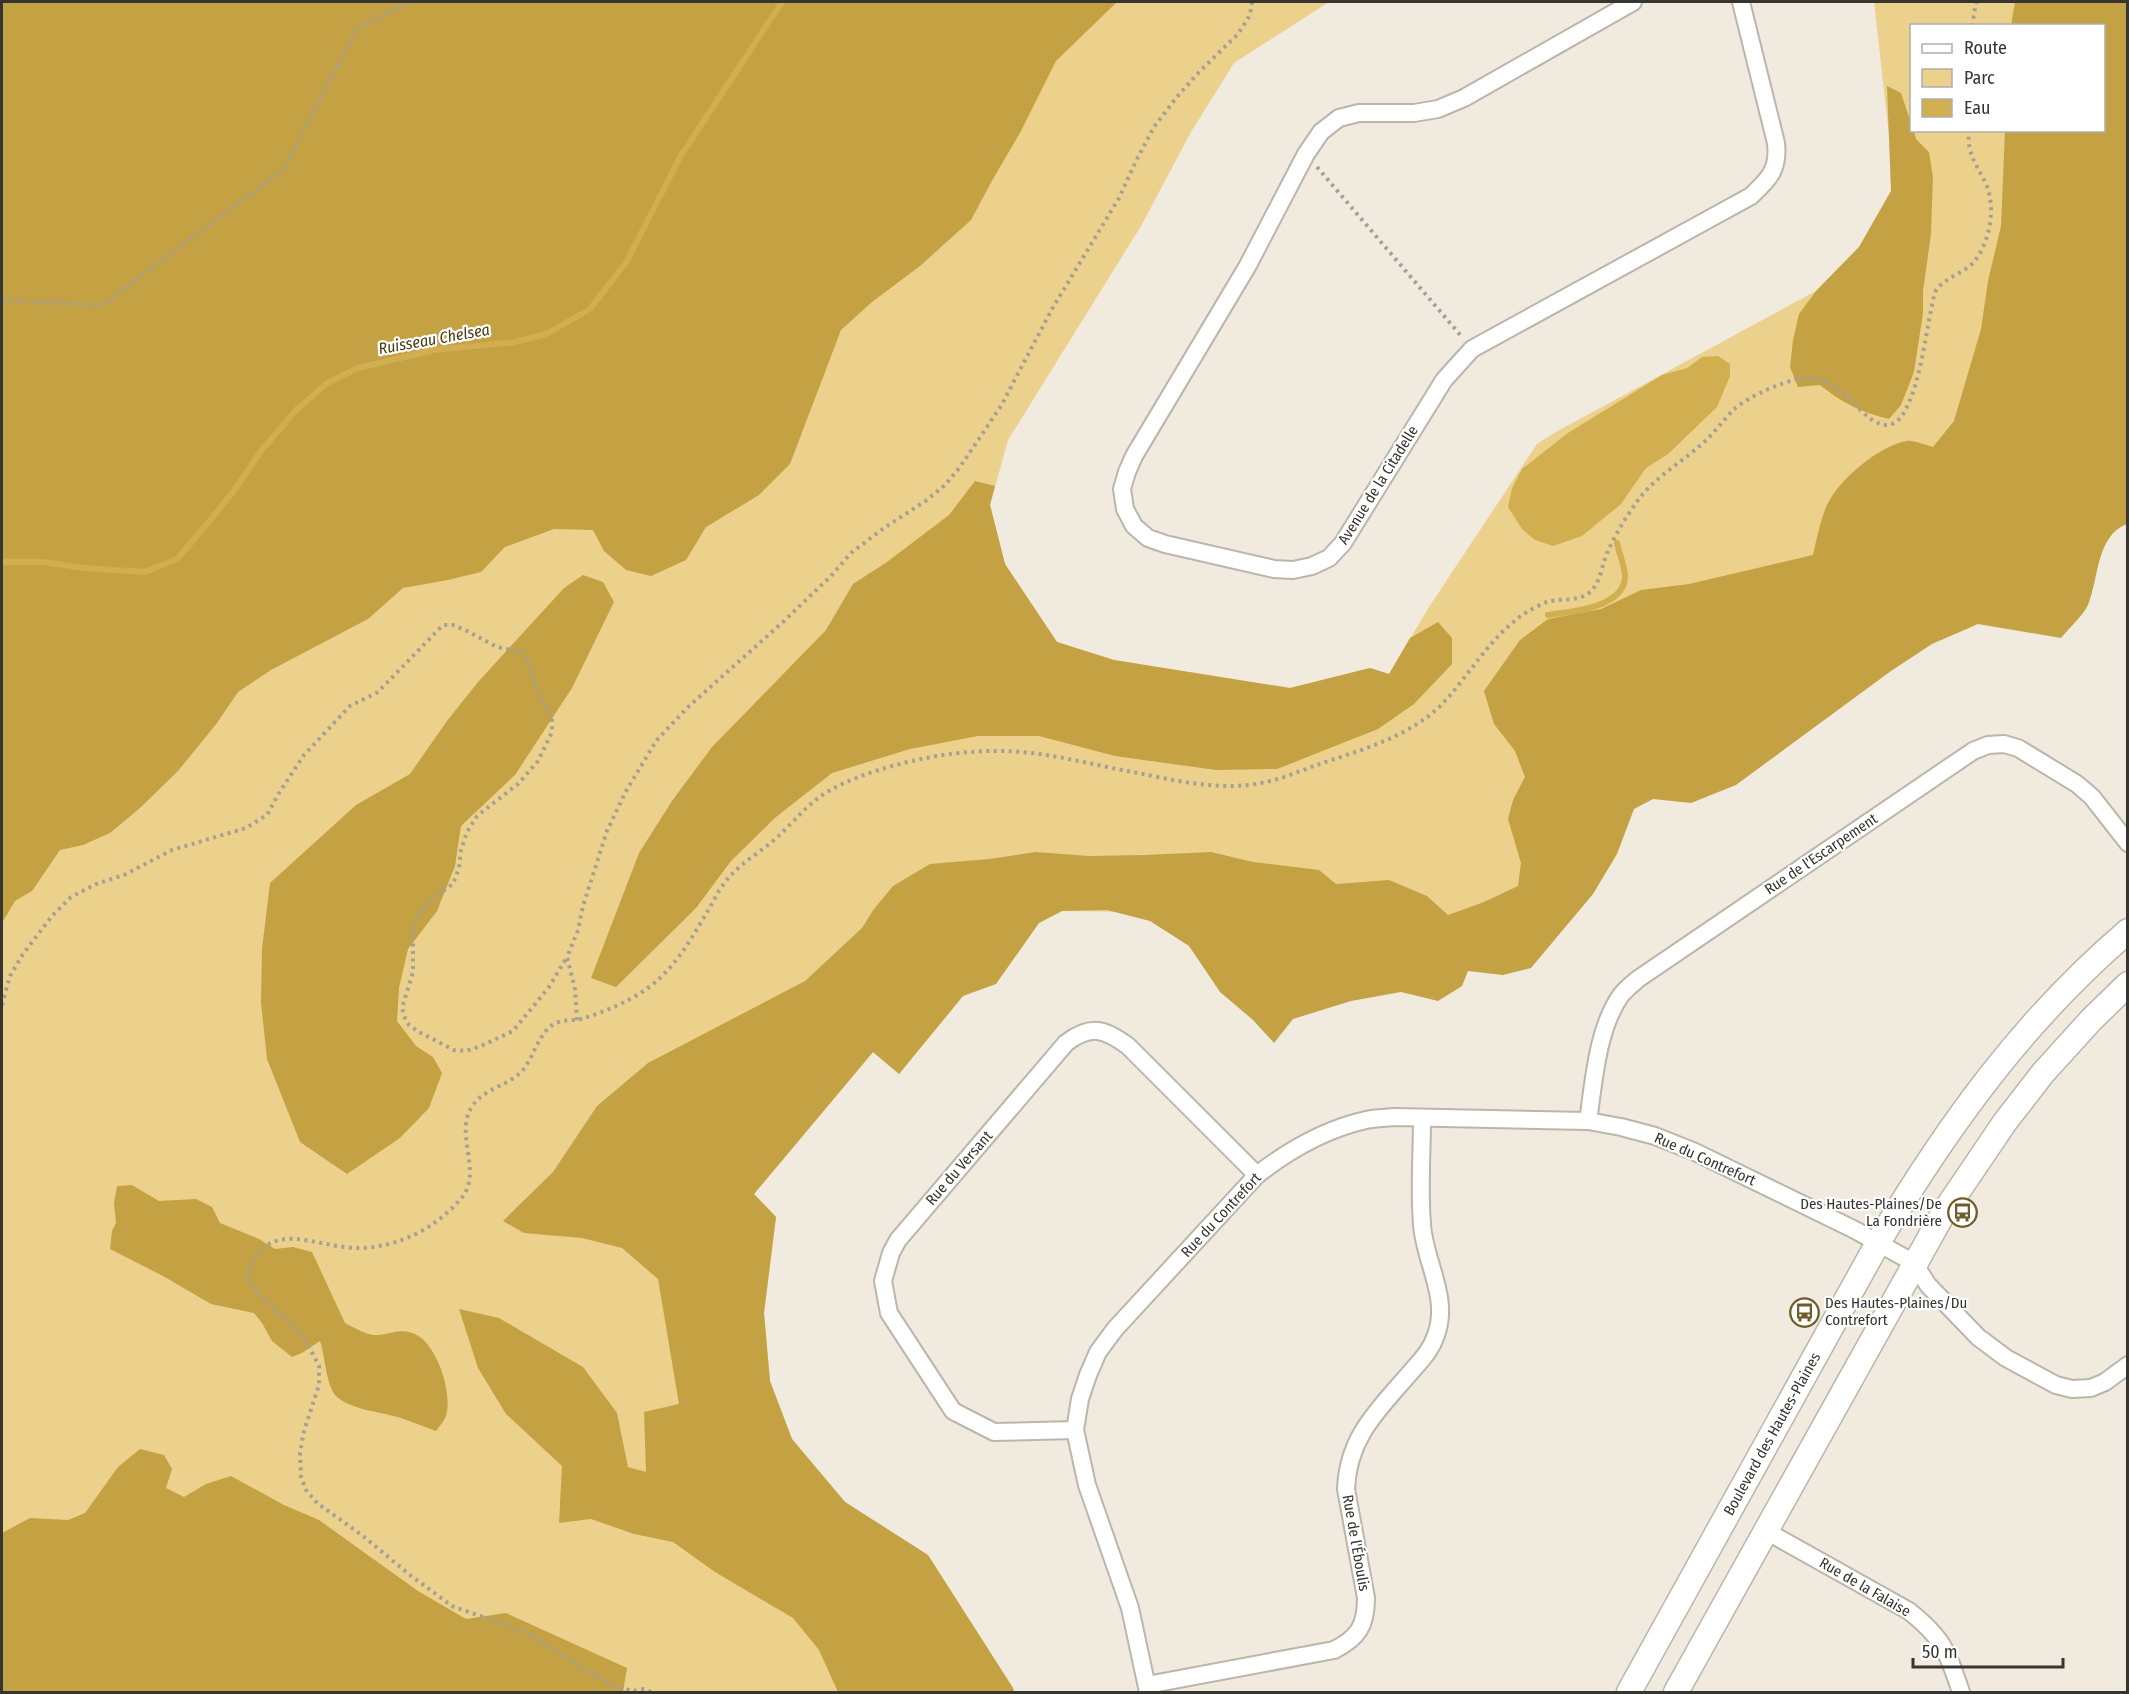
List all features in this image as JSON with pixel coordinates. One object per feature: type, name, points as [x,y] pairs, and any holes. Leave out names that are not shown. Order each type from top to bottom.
[{"type":"street","name":"Avenue de la Citadelle","points":[[1633,2],[1464,98],[1438,109],[1414,113],[1359,113],[1339,118],[1321,132],[1306,154],[1233,292],[1134,456],[1122,489],[1125,509],[1134,526],[1148,538],[1165,544],[1274,569],[1293,570],[1312,566],[1329,558],[1343,543],[1444,380],[1472,349],[1751,196],[1774,172],[1778,157],[1740,2]]},
{"type":"street","name":"Rue de l'Escarpement","points":[[1588,1121],[1602,1034],[1622,994],[1638,979],[1973,751],[1988,745],[2004,744],[2018,748],[2084,790],[2092,797],[2127,843]]},
{"type":"street","name":"Boulevard des Hautes-Plaines","points":[[1629,1692],[1879,1241],[1919,1174],[2027,1029],[2073,980],[2127,931]]},
{"type":"street","points":[[1676,1692],[1944,1212],[2005,1122],[2043,1073],[2127,984]]},
{"type":"street","name":"Rue du Versant","points":[[1075,1430],[994,1432],[953,1411],[889,1313],[883,1281],[891,1253],[898,1240],[1066,1043],[1078,1034],[1092,1030],[1106,1032],[1128,1046],[1257,1175]]},
{"type":"street","name":"Rue du Contrefort","points":[[1148,1689],[1130,1608],[1088,1485],[1075,1430],[1080,1399],[1098,1352],[1115,1329],[1257,1175],[1284,1154],[1310,1140],[1366,1120],[1395,1117],[1588,1121],[1655,1136],[1695,1152],[1879,1241],[1914,1263]]},
{"type":"street","name":"Rue de l'Éboulis","points":[[1148,1689],[1334,1650],[1349,1643],[1360,1631],[1366,1616],[1366,1598],[1346,1489],[1351,1454],[1359,1436],[1428,1352],[1437,1334],[1440,1295],[1422,1225],[1422,1119]]},
{"type":"street","points":[[1914,1263],[1928,1285],[1978,1337],[2006,1358],[2055,1385],[2072,1389],[2091,1388],[2105,1382],[2127,1365]]},
{"type":"street","name":"Rue de la Falaise","points":[[1766,1531],[1909,1611],[1930,1628],[1946,1649],[1961,1692]]},
{"type":"path","points":[[2,300],[102,305],[284,170],[357,28],[410,2]]},
{"type":"path","points":[[2,1005],[10,976],[23,954],[52,916],[71,897],[96,884],[124,875],[172,850],[246,828],[267,815],[304,755],[350,706],[378,692],[443,625],[453,625],[497,647],[522,652],[528,660],[536,687],[552,718],[552,732],[538,761],[518,784],[477,816],[460,850],[459,868],[453,884],[431,899],[419,914],[413,927],[412,972],[402,1008],[409,1025],[454,1050],[466,1051],[513,1031],[549,987],[567,957],[578,930],[583,906],[608,831],[625,793],[656,741],[687,708],[831,576],[851,553],[945,485],[1001,406],[1052,309],[1119,198],[1155,127],[1199,72],[1238,34],[1250,15],[1252,2]]},
{"type":"path","points":[[1972,24],[1976,2]]},
{"type":"path","points":[[651,1692],[644,1689],[632,1691],[613,1685],[588,1672],[528,1632],[452,1606],[317,1503],[306,1490],[301,1476],[300,1453],[304,1431],[319,1385],[319,1366],[304,1337],[255,1290],[247,1277],[251,1262],[265,1245],[287,1236],[354,1248],[380,1247],[430,1226],[464,1195],[468,1185],[469,1162],[466,1129],[474,1104],[488,1092],[518,1075],[531,1060],[546,1030],[559,1021],[578,1020],[640,994],[661,977],[696,932],[722,886],[737,869],[767,846],[805,807],[842,784],[881,769],[936,757],[996,750],[1060,758],[1191,783],[1260,784],[1282,777],[1388,739],[1411,728],[1447,699],[1508,627],[1522,615],[1548,602],[1581,597],[1591,591],[1597,582],[1608,550],[1638,500],[1650,486],[1707,439],[1744,400],[1804,377],[1816,378],[1830,384],[1846,396],[1864,415],[1878,424],[1893,424],[1902,418],[1917,376],[1935,292],[1942,282],[1969,268],[1980,252],[1987,232],[1991,197],[1970,154],[1969,132]]},
{"type":"path","points":[[1306,154],[1472,349]]},
{"type":"path","points":[[567,957],[575,989],[578,1020]]},
{"type":"green space","points":[[782,2],[1329,2],[1234,63],[1191,132],[1141,226],[1008,440],[990,505],[1005,564],[1057,642],[1114,660],[1290,688],[1370,668],[1389,674],[1429,607],[1537,444],[1816,291],[1859,247],[1891,191],[1890,144],[1874,2],[2127,2],[2127,483],[1997,614],[1933,635],[1626,801],[1503,975],[1187,934],[1132,912],[1062,911],[1039,923],[963,996],[899,1074],[873,1052],[754,1194],[776,1217],[764,1313],[770,1381],[792,1439],[845,1502],[928,1555],[1014,1692],[2,1692],[2,562]]},
{"type":"shaded area","points":[[2,2],[1117,2],[1056,61],[1021,131],[971,220],[920,266],[872,302],[841,330],[790,464],[759,495],[706,527],[686,560],[651,576],[626,570],[604,551],[593,530],[554,529],[505,547],[481,572],[403,588],[368,619],[271,670],[238,692],[217,723],[178,771],[110,833],[83,845],[60,850],[32,891],[15,901],[2,923]]},
{"type":"shaded area","points":[[2015,2],[2127,2],[2127,524],[2109,538],[2100,559],[2088,605],[2061,638],[1978,624],[1932,644],[1891,671],[1736,785],[1691,803],[1653,799],[1634,809],[1617,854],[1593,894],[1531,968],[1503,975],[1468,971],[1462,986],[1438,1001],[1401,992],[1351,1001],[1293,1019],[1274,1043],[1253,1020],[1220,992],[1189,946],[1150,921],[1107,910],[1062,911],[1039,923],[996,984],[963,996],[899,1074],[873,1052],[754,1194],[776,1217],[764,1313],[770,1381],[792,1439],[845,1502],[928,1555],[1014,1692],[838,1692],[819,1650],[793,1618],[715,1572],[673,1542],[634,1534],[591,1519],[559,1523],[562,1466],[506,1414],[478,1368],[459,1309],[499,1318],[583,1367],[617,1413],[628,1467],[646,1472],[644,1412],[679,1404],[658,1279],[622,1248],[582,1238],[524,1233],[503,1221],[553,1172],[597,1106],[648,1063],[805,981],[862,928],[893,886],[930,864],[1036,852],[1088,856],[1211,852],[1253,862],[1319,870],[1336,884],[1389,880],[1427,896],[1448,915],[1518,886],[1521,863],[1508,819],[1513,800],[1525,777],[1515,751],[1494,724],[1484,691],[1520,640],[1548,619],[1601,609],[1641,590],[1689,584],[1813,555],[1827,505],[1840,485],[1850,475],[1871,457],[1895,444],[1909,441],[1933,447],[1954,421],[1981,329],[1988,281],[2001,226],[2005,132],[2105,132],[2105,24],[2011,24]]},
{"type":"shaded area","points":[[1887,86],[1901,93],[1910,120],[1910,132],[1914,132],[1916,139],[1929,152],[1933,177],[1931,234],[1914,372],[1901,405],[1889,419],[1852,406],[1820,385],[1798,387],[1790,367],[1799,314],[1816,291],[1859,247],[1891,191]]},
{"type":"shaded area","points":[[975,481],[995,486],[990,505],[1005,564],[1057,642],[1114,660],[1290,688],[1370,668],[1389,674],[1410,638],[1438,622],[1452,638],[1452,664],[1414,704],[1378,729],[1277,769],[1216,770],[1115,756],[1039,736],[978,736],[910,749],[832,773],[776,817],[731,861],[696,908],[616,987],[591,978],[639,853],[672,801],[712,747],[826,630],[853,584],[887,562],[949,515]]},
{"type":"shaded area","points":[[583,575],[603,582],[614,602],[572,688],[515,775],[461,826],[455,866],[437,911],[408,949],[399,988],[397,1021],[416,1046],[433,1057],[442,1073],[429,1108],[400,1138],[347,1174],[300,1142],[267,1059],[261,1003],[262,949],[270,883],[356,805],[410,774],[478,682],[564,588]]},
{"type":"shaded area","points":[[132,1185],[159,1201],[196,1199],[212,1207],[220,1223],[259,1239],[275,1249],[293,1247],[312,1252],[345,1323],[371,1335],[404,1331],[423,1339],[436,1358],[447,1395],[446,1416],[436,1431],[341,1400],[332,1390],[320,1341],[292,1357],[272,1341],[254,1313],[211,1304],[110,1249],[112,1231],[116,1223],[114,1203],[117,1186]]},
{"type":"shaded area","points":[[140,1449],[164,1455],[172,1469],[166,1488],[184,1497],[206,1484],[231,1476],[284,1505],[319,1520],[418,1591],[466,1619],[506,1613],[627,1668],[623,1692],[2,1692],[2,1533],[30,1518],[68,1520],[85,1513],[118,1467]]},
{"type":"water","points":[[1718,356],[1730,364],[1730,376],[1717,407],[1668,454],[1646,468],[1621,504],[1582,536],[1553,546],[1535,540],[1522,529],[1508,507],[1512,488],[1522,469],[1568,433],[1662,375],[1687,368],[1702,357]]},
{"type":"waterway","name":"Ruisseau Chelsea","points":[[2,562],[43,562],[84,568],[145,572],[177,559],[236,488],[261,451],[296,410],[327,383],[358,368],[434,350],[515,342],[546,334],[590,309],[627,261],[680,157],[782,2]]},
{"type":"waterway","points":[[1548,615],[1594,607],[1615,596],[1625,579],[1617,543]]},
{"type":"place","name":"Des Hautes-Plaines/De La Fondrière","points":[[1963,1213]]},
{"type":"place","name":"Des Hautes-Plaines/Du Contrefort","points":[[1804,1312]]}]
